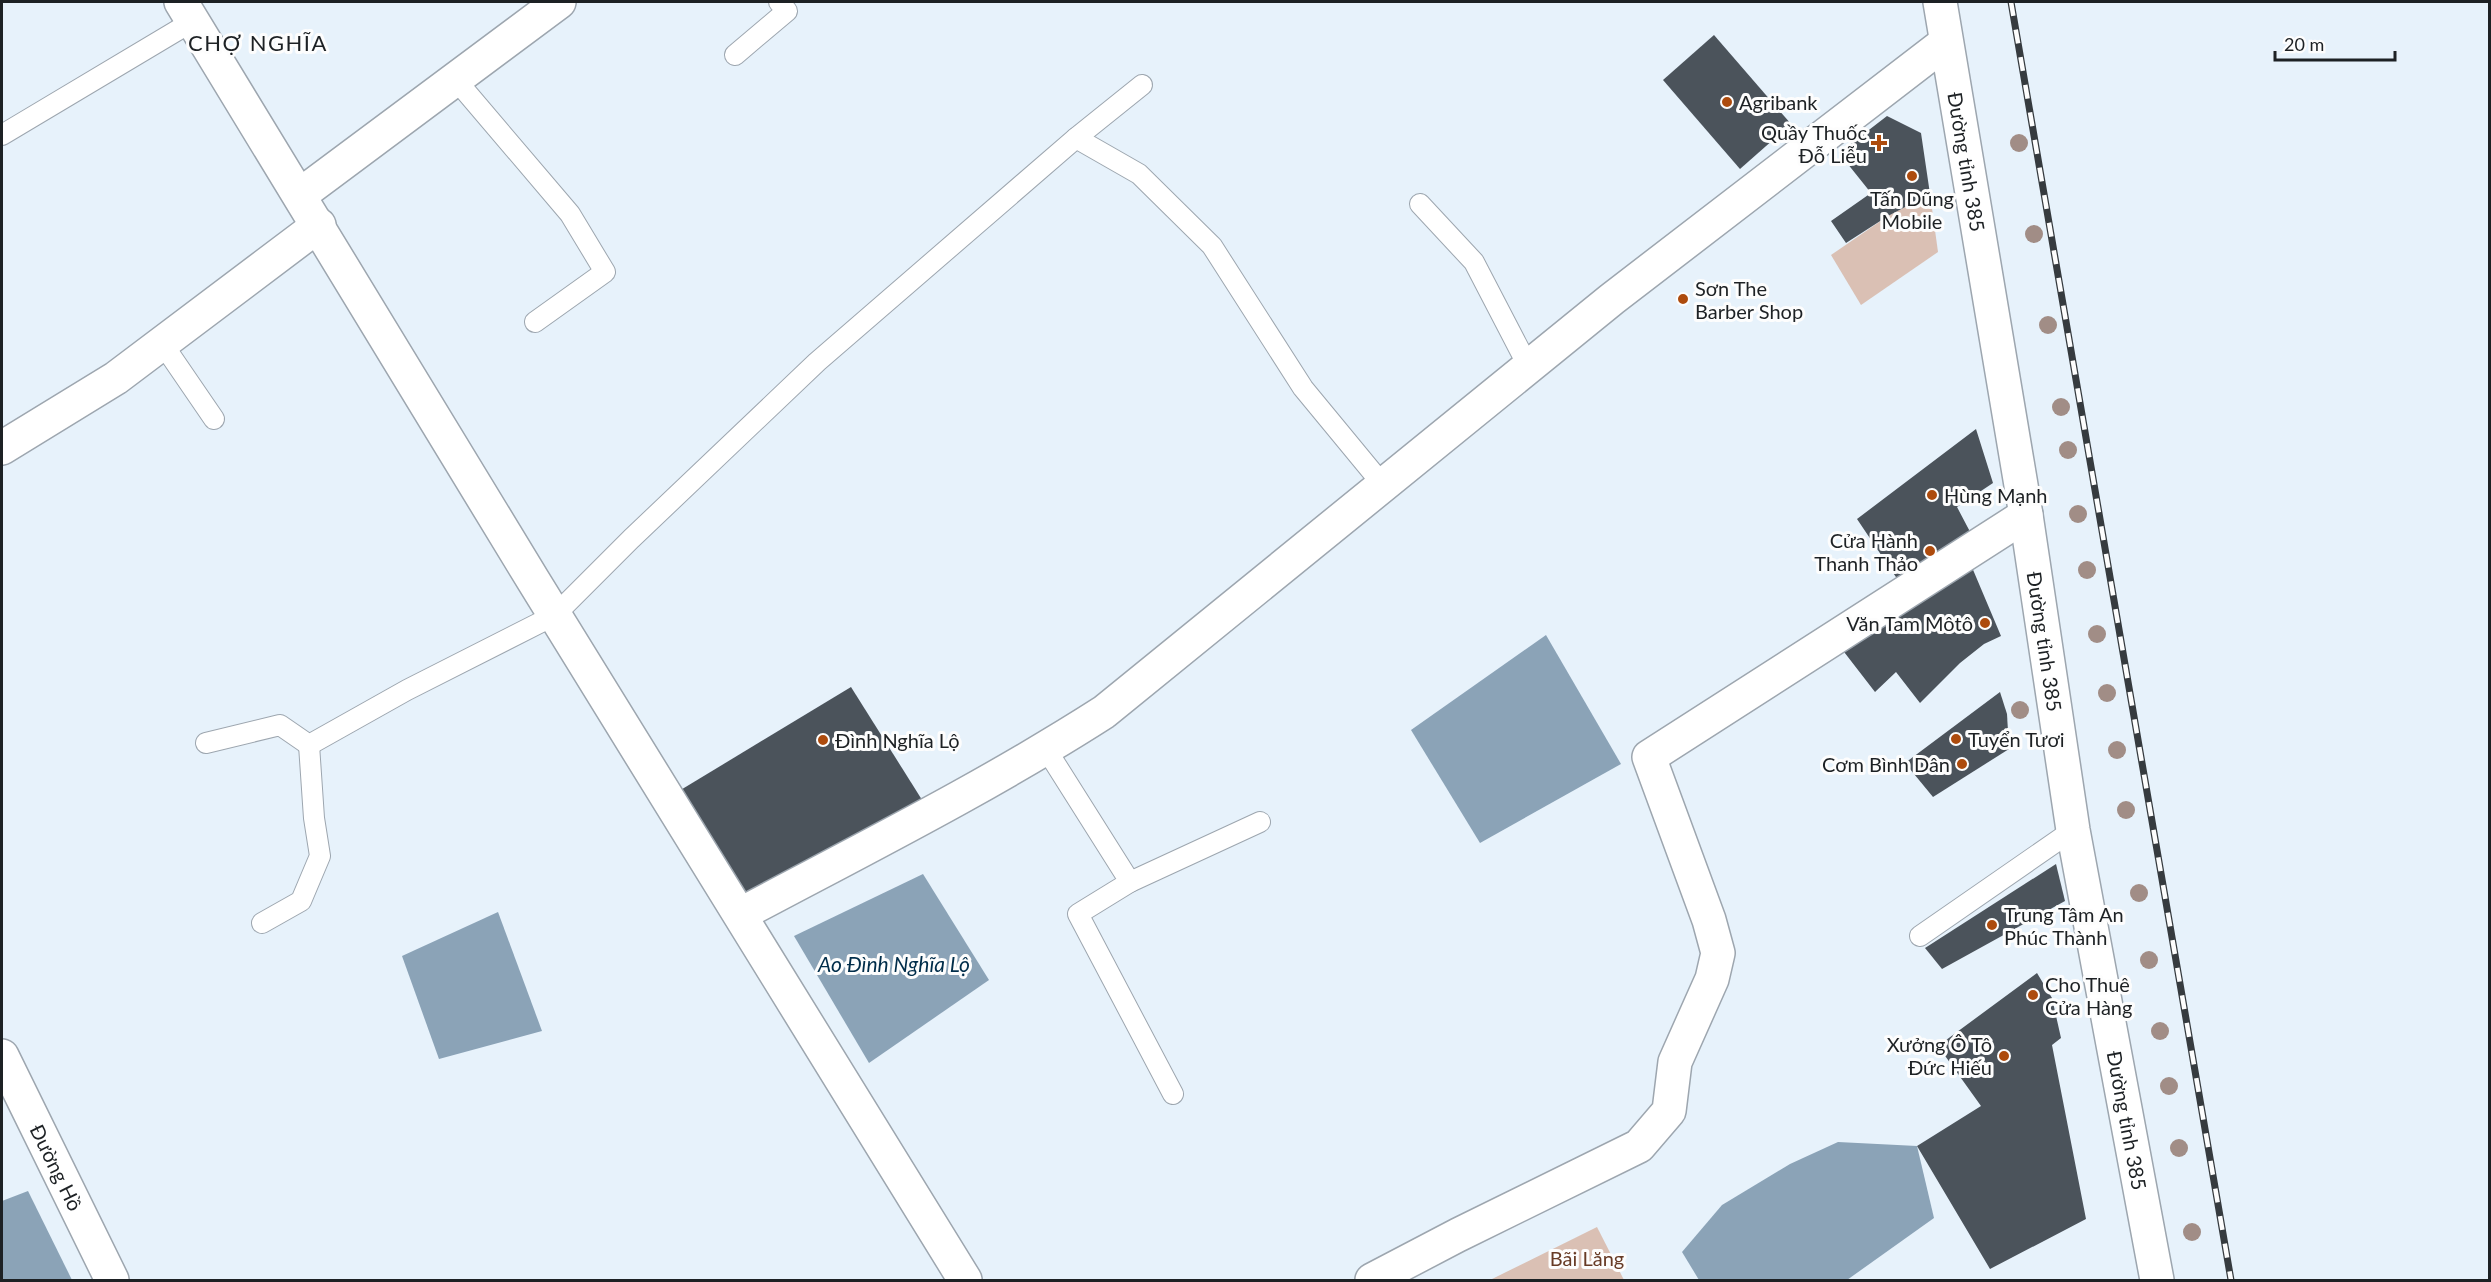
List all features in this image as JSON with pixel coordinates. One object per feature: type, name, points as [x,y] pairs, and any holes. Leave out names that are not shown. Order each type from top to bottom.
[{"type":"street","points":[[300,195],[559,2]]},
{"type":"street","name":"Đường tỉnh 385","points":[[1940,2],[1945,43],[2026,515],[2073,830],[2157,1281]]},
{"type":"street","points":[[187,11],[965,1281]]},
{"type":"street","points":[[741,914],[950,804],[1046,749],[1104,712],[1612,299],[1945,43]]},
{"type":"street","points":[[2,448],[116,378],[319,225]]},
{"type":"street","points":[[1372,1281],[1458,1235],[1639,1146],[1669,1111],[1675,1062],[1712,979],[1718,953],[1709,920],[1649,757],[2026,515]]},
{"type":"street","name":"Đường Hồ","points":[[2,1056],[112,1281]]},
{"type":"lane","points":[[735,55],[786,11],[779,2]]},
{"type":"lane","points":[[2,135],[187,11]]},
{"type":"lane","points":[[456,80],[570,214],[605,272],[535,322]]},
{"type":"lane","points":[[309,746],[407,690],[555,615],[631,539],[817,362],[1076,138],[1142,85]]},
{"type":"lane","points":[[1076,138],[1139,174],[1212,246],[1304,388],[1383,485]]},
{"type":"lane","points":[[1420,204],[1474,262],[1528,366]]},
{"type":"lane","points":[[162,343],[214,419]]},
{"type":"lane","points":[[206,743],[280,725],[309,746]]},
{"type":"lane","points":[[262,923],[302,902],[320,856],[314,819],[309,746]]},
{"type":"lane","points":[[1046,749],[1130,882]]},
{"type":"lane","points":[[1173,1094],[1078,914],[1130,882],[1260,822]]},
{"type":"lane","points":[[1920,936],[2073,830]]},
{"type":"green space","points":[[1930,194],[1938,252],[1861,305],[1831,255],[1888,216]]},
{"type":"green space","name":"Bãi Lăng","points":[[1597,1227],[1624,1280],[1490,1280]]},
{"type":"water","points":[[1546,635],[1621,764],[1480,843],[1411,730]]},
{"type":"water","name":"Ao Đình Nghĩa Lộ","points":[[923,874],[989,980],[869,1063],[794,936]]},
{"type":"water","points":[[498,912],[542,1031],[439,1059],[402,956]]},
{"type":"water","points":[[1838,1142],[1917,1146],[1934,1218],[1847,1280],[1699,1280],[1682,1252],[1722,1205],[1790,1164]]},
{"type":"water","points":[[28,1191],[72,1280],[2,1280],[2,1201]]},
{"type":"building","name":"Agribank","points":[[1714,35],[1791,124],[1740,169],[1663,80]]},
{"type":"building","points":[[1887,116],[1921,133],[1930,194],[1888,216],[1846,243],[1831,221],[1871,193],[1839,153]]},
{"type":"building","name":"Hùng Mạnh","points":[[1976,429],[1993,483],[1957,507],[1977,545],[1906,592],[1857,519]]},
{"type":"building","points":[[1971,565],[2001,636],[1984,644],[1960,663],[1920,703],[1896,672],[1875,692],[1841,648]]},
{"type":"building","name":"Đình Nghĩa Lộ","points":[[851,687],[924,803],[745,896],[674,794]]},
{"type":"building","points":[[2000,692],[2007,714],[2009,749],[1933,797],[1905,763]]},
{"type":"building","name":"Trung Tâm An Phúc Thành","points":[[2056,864],[2065,901],[1942,969],[1925,948]]},
{"type":"building","points":[[2037,973],[2052,998],[2061,1038],[2052,1045],[2086,1219],[1990,1269],[1917,1146],[1981,1106],[1938,1046]]},
{"type":"railway","points":[[2011,2],[2231,1280]]},
{"type":"place","name":"Agribank","points":[[1727,102]]},
{"type":"place","name":"Quầy Thuốc Đỗ Liễu","points":[[1879,143]]},
{"type":"place","name":"Tấn Dũng Mobile","points":[[1912,176]]},
{"type":"place","name":"Sơn The Barber Shop","points":[[1683,299]]},
{"type":"place","name":"Hùng Mạnh","points":[[1932,495]]},
{"type":"place","name":"Cửa Hành Thanh Thảo","points":[[1930,551]]},
{"type":"place","name":"Văn Tam Môtô","points":[[1985,623]]},
{"type":"place","name":"Tuyển Tươi","points":[[1956,739]]},
{"type":"place","name":"Đình Nghĩa Lộ","points":[[823,740]]},
{"type":"place","name":"Cơm Bình Dân","points":[[1962,764]]},
{"type":"place","name":"Trung Tâm An Phúc Thành","points":[[1992,925]]},
{"type":"place","name":"Cho Thuê Cửa Hàng","points":[[2033,995]]},
{"type":"place","name":"Xưởng Ô Tô Đức Hiếu","points":[[2004,1056]]},
{"type":"district","name":"CHỢ NGHĨA","points":[[258,42]]}]
